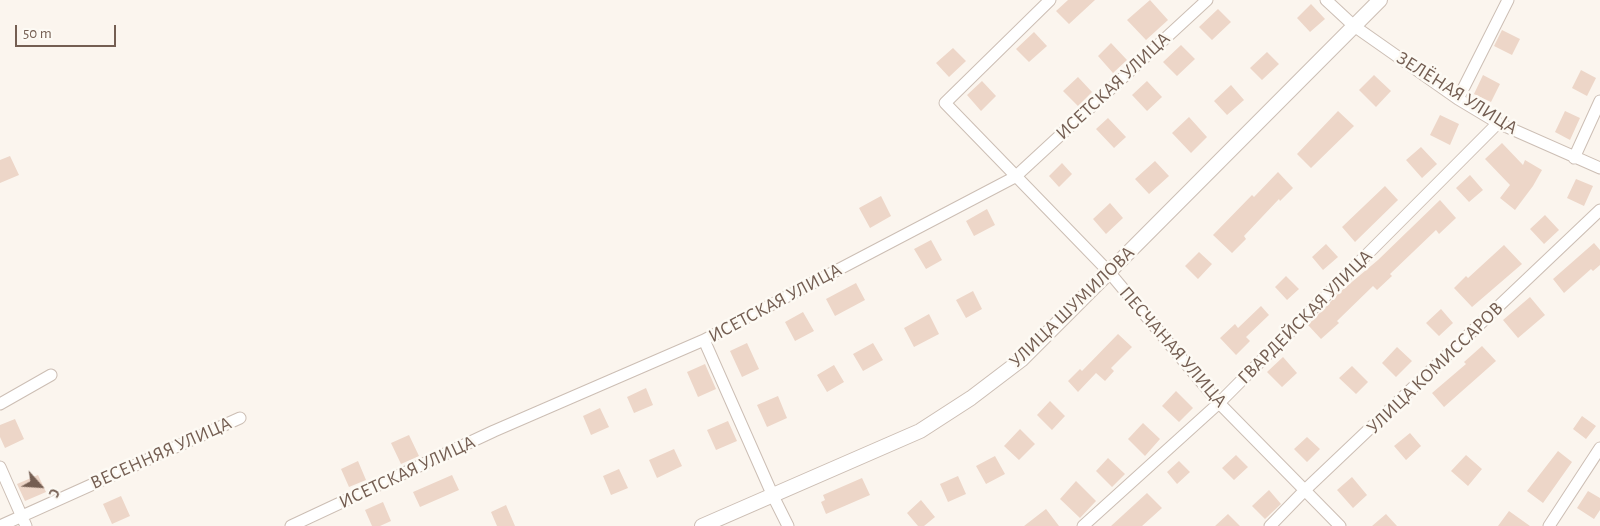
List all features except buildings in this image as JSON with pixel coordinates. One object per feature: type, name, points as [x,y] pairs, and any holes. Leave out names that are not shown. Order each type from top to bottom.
[{"type":"street","name":"ПЕСЧАНАЯ УЛИЦА","points":[[1050,0],[945,103],[1110,272],[1219,403],[1340,526]]},
{"type":"street","name":"ИСЕТСКАЯ УЛИЦА","points":[[291,526],[494,431],[704,340],[1016,177],[1207,0]]},
{"type":"street","name":"ЗЕЛЁНАЯ УЛИЦА","points":[[1326,0],[1354,26],[1458,99],[1498,123],[1600,168]]},
{"type":"street","name":"УЛИЦА ШУМИЛОВА","points":[[702,526],[920,431],[971,398],[1021,360],[1380,0]]},
{"type":"street","points":[[1458,99],[1508,0]]},
{"type":"street","points":[[1574,158],[1600,101]]},
{"type":"street","name":"ГВАРДЕЙСКАЯ УЛИЦА","points":[[1083,526],[1219,403],[1498,123]]},
{"type":"street","name":"УЛИЦА КОМИССАРОВ","points":[[1270,526],[1305,490],[1600,210]]},
{"type":"street","points":[[704,340],[788,526]]},
{"type":"street","points":[[0,404],[51,375]]},
{"type":"street","name":"ВЕСЕННЯЯ УЛИЦА","points":[[0,526],[24,521],[240,418]]},
{"type":"street","points":[[1549,526],[1600,448]]},
{"type":"street","points":[[0,467],[24,521]]}]
